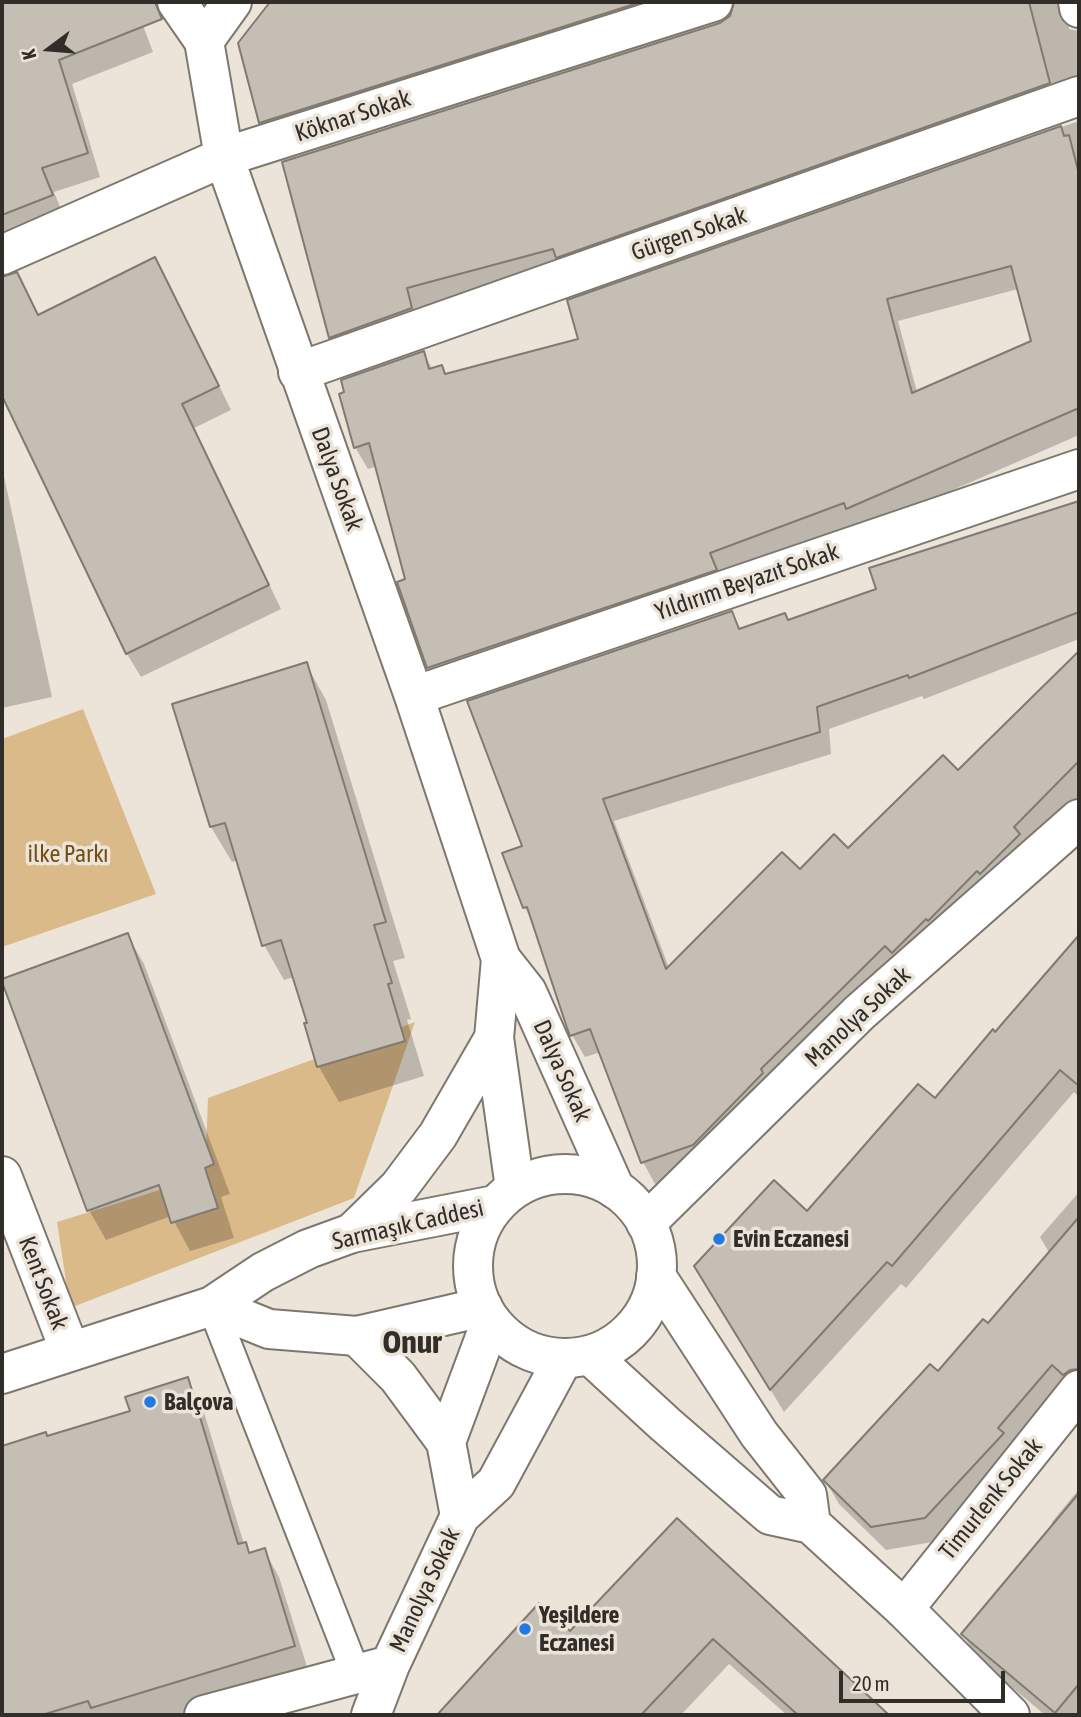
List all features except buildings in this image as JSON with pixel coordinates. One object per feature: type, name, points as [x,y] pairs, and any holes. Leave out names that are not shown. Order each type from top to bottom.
[{"type":"street","points":[[177,2],[204,41],[232,2]]},
{"type":"street","name":"Köknar Sokak","points":[[2,255],[224,157],[713,2]]},
{"type":"street","points":[[1078,2],[1079,8]]},
{"type":"street","name":"Dalya Sokak","points":[[204,41],[224,157],[414,696],[501,959],[527,992],[615,1189]]},
{"type":"street","name":"Gürgen Sokak","points":[[298,372],[1079,96]]},
{"type":"street","name":"Yıldırım Beyazıt Sokak","points":[[414,696],[1079,469]]},
{"type":"street","name":"Manolya Sokak","points":[[646,1223],[859,1013],[1079,819]]},
{"type":"street","name":"Dalya Sokak","points":[[501,959],[494,1038],[505,1197]]},
{"type":"street","points":[[352,1233],[399,1187],[438,1135],[494,1038]]},
{"type":"street","points":[[566,1174],[592,1178],[615,1189],[633,1204],[646,1223],[655,1249],[656,1276],[649,1302],[636,1325],[615,1344],[577,1357],[536,1354],[511,1341],[487,1314],[476,1294],[472,1263],[479,1233],[505,1197],[539,1178],[566,1174]]},
{"type":"street","name":"Kent Sokak","points":[[2,1176],[70,1351]]},
{"type":"street","name":"Sarmaşık Caddesi","points":[[2,1374],[212,1306],[263,1272],[308,1249],[352,1233],[505,1197]]},
{"type":"street","points":[[656,1276],[759,1434],[807,1494],[811,1524]]},
{"type":"street","points":[[212,1306],[269,1329],[358,1336],[487,1314]]},
{"type":"street","points":[[446,1442],[487,1314]]},
{"type":"street","points":[[358,1336],[398,1377],[446,1442]]},
{"type":"street","points":[[577,1357],[665,1424],[770,1515],[811,1524],[904,1609],[1010,1715]]},
{"type":"street","name":"Manolya Sokak","points":[[371,1715],[373,1669],[460,1516],[496,1483],[577,1357]]},
{"type":"street","name":"Timurlenk Sokak","points":[[904,1609],[1079,1390]]},
{"type":"street","name":"Manolya Sokak","points":[[446,1442],[460,1516]]},
{"type":"street","points":[[204,1715],[373,1669]]},
{"type":"lane","points":[[212,1306],[373,1669]]},
{"type":"green space","name":"ilke Parkı","points":[[83,709],[156,894],[2,947],[2,739]]},
{"type":"green space","points":[[415,1022],[354,1198],[70,1308],[57,1222],[205,1176],[208,1098]]},
{"type":"place","name":"Evin Eczanesi","points":[[719,1239]]},
{"type":"place","name":"Balçova","points":[[150,1402]]},
{"type":"place","name":"Yeşildere Eczanesi","points":[[525,1629]]},
{"type":"district","name":"Onur","points":[[412,1343]]}]
